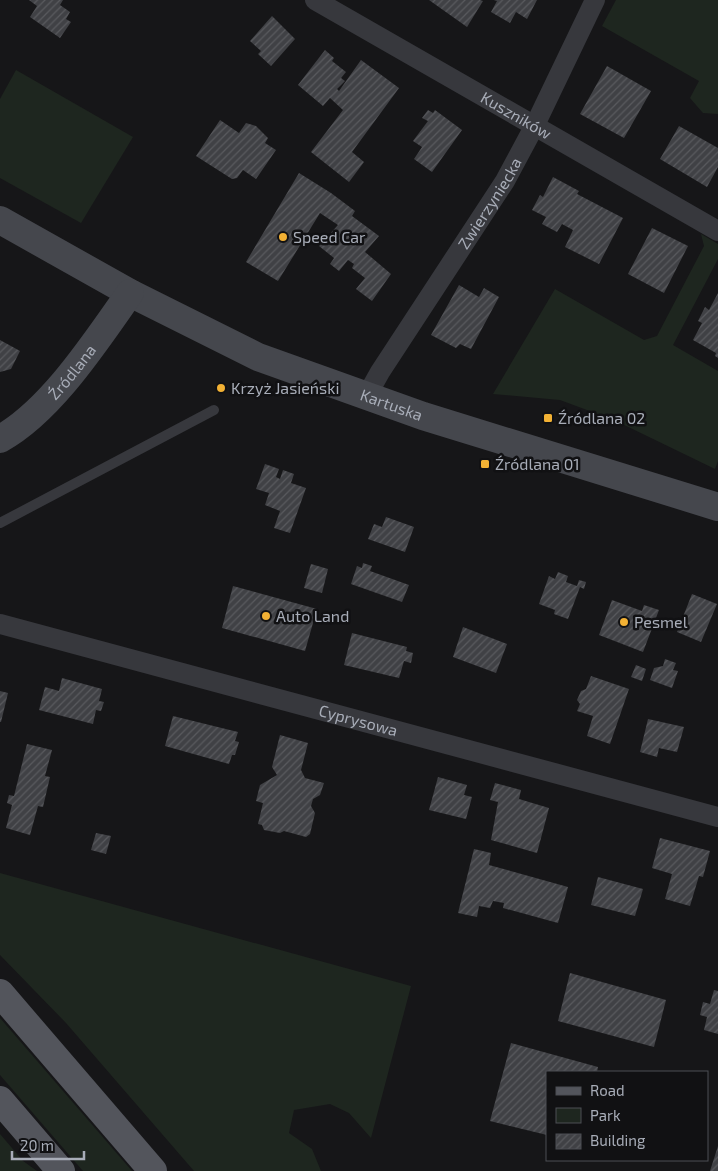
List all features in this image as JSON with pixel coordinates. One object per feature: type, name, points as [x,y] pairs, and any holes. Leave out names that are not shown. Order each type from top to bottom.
[{"type":"main road","points":[[0,993],[153,1171]]},
{"type":"main road","points":[[0,1100],[61,1171]]},
{"type":"street","name":"Kuszników","points":[[315,0],[718,231]]},
{"type":"street","name":"Zwierzyniecka","points":[[366,397],[380,372],[505,182],[535,125],[595,0]]},
{"type":"street","name":"Kartuska","points":[[0,220],[130,293],[258,357],[366,397],[718,507]]},
{"type":"street","name":"Źródlana","points":[[0,439],[16,430],[67,378],[88,353],[130,293]]},
{"type":"street","name":"Cyprysowa","points":[[0,624],[718,817]]},
{"type":"lane","points":[[0,523],[214,410]]},
{"type":"green space","points":[[616,0],[718,0],[718,114],[703,113],[690,98],[699,81],[602,26]]},
{"type":"green space","points":[[16,70],[133,137],[81,223],[0,178],[0,99]]},
{"type":"green space","points":[[701,234],[718,244],[718,259],[673,345],[718,371],[718,461],[715,469],[614,420],[560,400],[493,394],[555,289],[644,340],[657,336],[704,246]]},
{"type":"green space","points":[[0,873],[411,986],[371,1138],[349,1113],[330,1104],[294,1110],[289,1133],[312,1149],[321,1171],[194,1171],[66,1023],[0,955]]},
{"type":"green space","points":[[0,1018],[132,1171],[83,1171],[0,1075]]},
{"type":"green space","points":[[0,1134],[23,1161],[37,1171],[0,1171]]},
{"type":"building","points":[[29,0],[63,0],[60,5],[70,12],[66,19],[71,22],[60,38],[30,17],[37,6]]},
{"type":"building","points":[[429,0],[480,0],[483,1],[467,27]]},
{"type":"building","points":[[494,0],[537,0],[527,19],[516,12],[510,23],[491,12],[497,1]]},
{"type":"building","points":[[272,16],[295,39],[271,66],[258,54],[261,51],[250,41]]},
{"type":"building","points":[[325,50],[334,58],[332,61],[346,72],[341,78],[345,81],[337,89],[339,91],[361,60],[399,88],[352,152],[364,162],[349,182],[311,152],[343,110],[330,98],[323,106],[298,85]]},
{"type":"building","points":[[607,66],[651,91],[624,138],[580,114]]},
{"type":"building","points":[[428,110],[433,113],[435,110],[462,130],[432,172],[414,159],[422,147],[413,141],[428,121],[422,118]]},
{"type":"building","points":[[220,120],[239,133],[246,123],[256,126],[268,138],[265,143],[276,150],[256,179],[243,170],[237,178],[232,179],[196,156]]},
{"type":"building","points":[[679,126],[718,148],[718,167],[707,187],[660,159]]},
{"type":"building","points":[[299,173],[355,211],[352,216],[379,236],[365,252],[391,274],[372,301],[356,289],[365,278],[352,268],[354,264],[348,260],[339,271],[330,264],[334,258],[319,246],[338,225],[320,213],[278,281],[246,262]]},
{"type":"building","points":[[553,177],[579,191],[577,194],[623,218],[599,264],[565,247],[573,230],[562,224],[557,232],[542,224],[546,217],[532,210],[540,195],[543,197]]},
{"type":"building","points":[[652,228],[688,246],[664,293],[628,274]]},
{"type":"building","points":[[459,285],[479,297],[484,288],[499,297],[471,349],[460,344],[456,348],[431,335]]},
{"type":"building","points":[[718,293],[718,358],[715,356],[716,353],[693,340],[702,323],[698,321],[705,307],[709,310]]},
{"type":"building","points":[[0,340],[20,351],[11,369],[0,372]]},
{"type":"building","points":[[265,464],[279,469],[276,477],[280,479],[283,470],[294,474],[291,483],[306,488],[290,533],[274,528],[280,511],[265,505],[269,493],[256,489]]},
{"type":"building","points":[[386,517],[414,527],[405,552],[368,539],[374,524],[382,527]]},
{"type":"building","points":[[363,563],[372,566],[370,571],[409,585],[402,602],[351,584],[357,566],[362,568]]},
{"type":"building","points":[[311,564],[328,569],[322,593],[304,588]]},
{"type":"building","points":[[558,572],[568,576],[566,582],[577,586],[579,580],[586,582],[584,589],[580,587],[568,619],[554,614],[555,610],[539,604],[549,576],[555,579]]},
{"type":"building","points":[[233,586],[317,609],[305,651],[222,628]]},
{"type":"building","points":[[692,594],[717,604],[701,642],[677,632]]},
{"type":"building","points":[[612,600],[642,611],[644,605],[659,610],[643,652],[599,635]]},
{"type":"building","points":[[463,627],[507,644],[496,673],[453,657]]},
{"type":"building","points":[[352,633],[407,647],[406,651],[413,653],[411,663],[404,661],[399,678],[344,665]]},
{"type":"building","points":[[665,659],[676,663],[673,670],[678,671],[672,688],[650,680],[654,668],[663,666]]},
{"type":"building","points":[[636,665],[646,669],[642,681],[631,677]]},
{"type":"building","points":[[591,676],[629,689],[610,744],[587,736],[593,716],[577,711],[580,704],[577,700],[581,691],[586,689]]},
{"type":"building","points":[[62,678],[102,689],[99,701],[104,702],[101,711],[96,710],[93,724],[39,710],[45,687],[59,691]]},
{"type":"building","points":[[0,691],[8,693],[1,722],[0,722]]},
{"type":"building","points":[[173,716],[238,732],[235,741],[239,742],[235,755],[232,755],[229,764],[165,746]]},
{"type":"building","points":[[648,719],[684,727],[677,752],[659,748],[657,757],[640,752]]},
{"type":"building","points":[[280,735],[308,743],[301,770],[305,778],[324,783],[320,795],[313,799],[311,806],[315,813],[310,834],[306,837],[284,831],[280,833],[264,830],[262,825],[258,824],[263,803],[256,801],[260,785],[277,775],[272,767]]},
{"type":"building","points":[[27,744],[52,750],[45,776],[50,777],[43,807],[38,806],[30,835],[6,828],[12,805],[7,803],[9,795],[14,796]]},
{"type":"building","points":[[438,777],[467,785],[464,795],[472,797],[466,819],[429,810]]},
{"type":"building","points":[[495,783],[521,790],[519,799],[549,808],[537,853],[491,840],[498,802],[490,800]]},
{"type":"building","points":[[96,833],[111,836],[106,854],[91,850]]},
{"type":"building","points":[[660,838],[710,851],[703,877],[699,876],[690,906],[665,899],[672,874],[652,868]]},
{"type":"building","points":[[474,849],[491,853],[489,865],[568,887],[558,923],[503,908],[504,903],[493,901],[490,908],[479,906],[477,917],[458,913]]},
{"type":"building","points":[[598,877],[643,889],[635,916],[591,905]]},
{"type":"building","points":[[570,973],[666,1000],[654,1047],[558,1021]]},
{"type":"building","points":[[714,990],[718,991],[718,1034],[704,1030],[707,1017],[700,1015],[703,1002],[710,1004]]},
{"type":"building","points":[[511,1043],[598,1067],[597,1071],[546,1071],[546,1135],[490,1121]]},
{"type":"building","points":[[718,1146],[718,1171],[710,1171]]},
{"type":"place","name":"Speed Car","points":[[283,237]]},
{"type":"place","name":"Krzyż Jasieński","points":[[221,388]]},
{"type":"place","name":"Źródlana 02","points":[[548,418]]},
{"type":"place","name":"Źródlana 01","points":[[485,464]]},
{"type":"place","name":"Auto Land","points":[[266,616]]},
{"type":"place","name":"Pesmel","points":[[624,622]]}]
